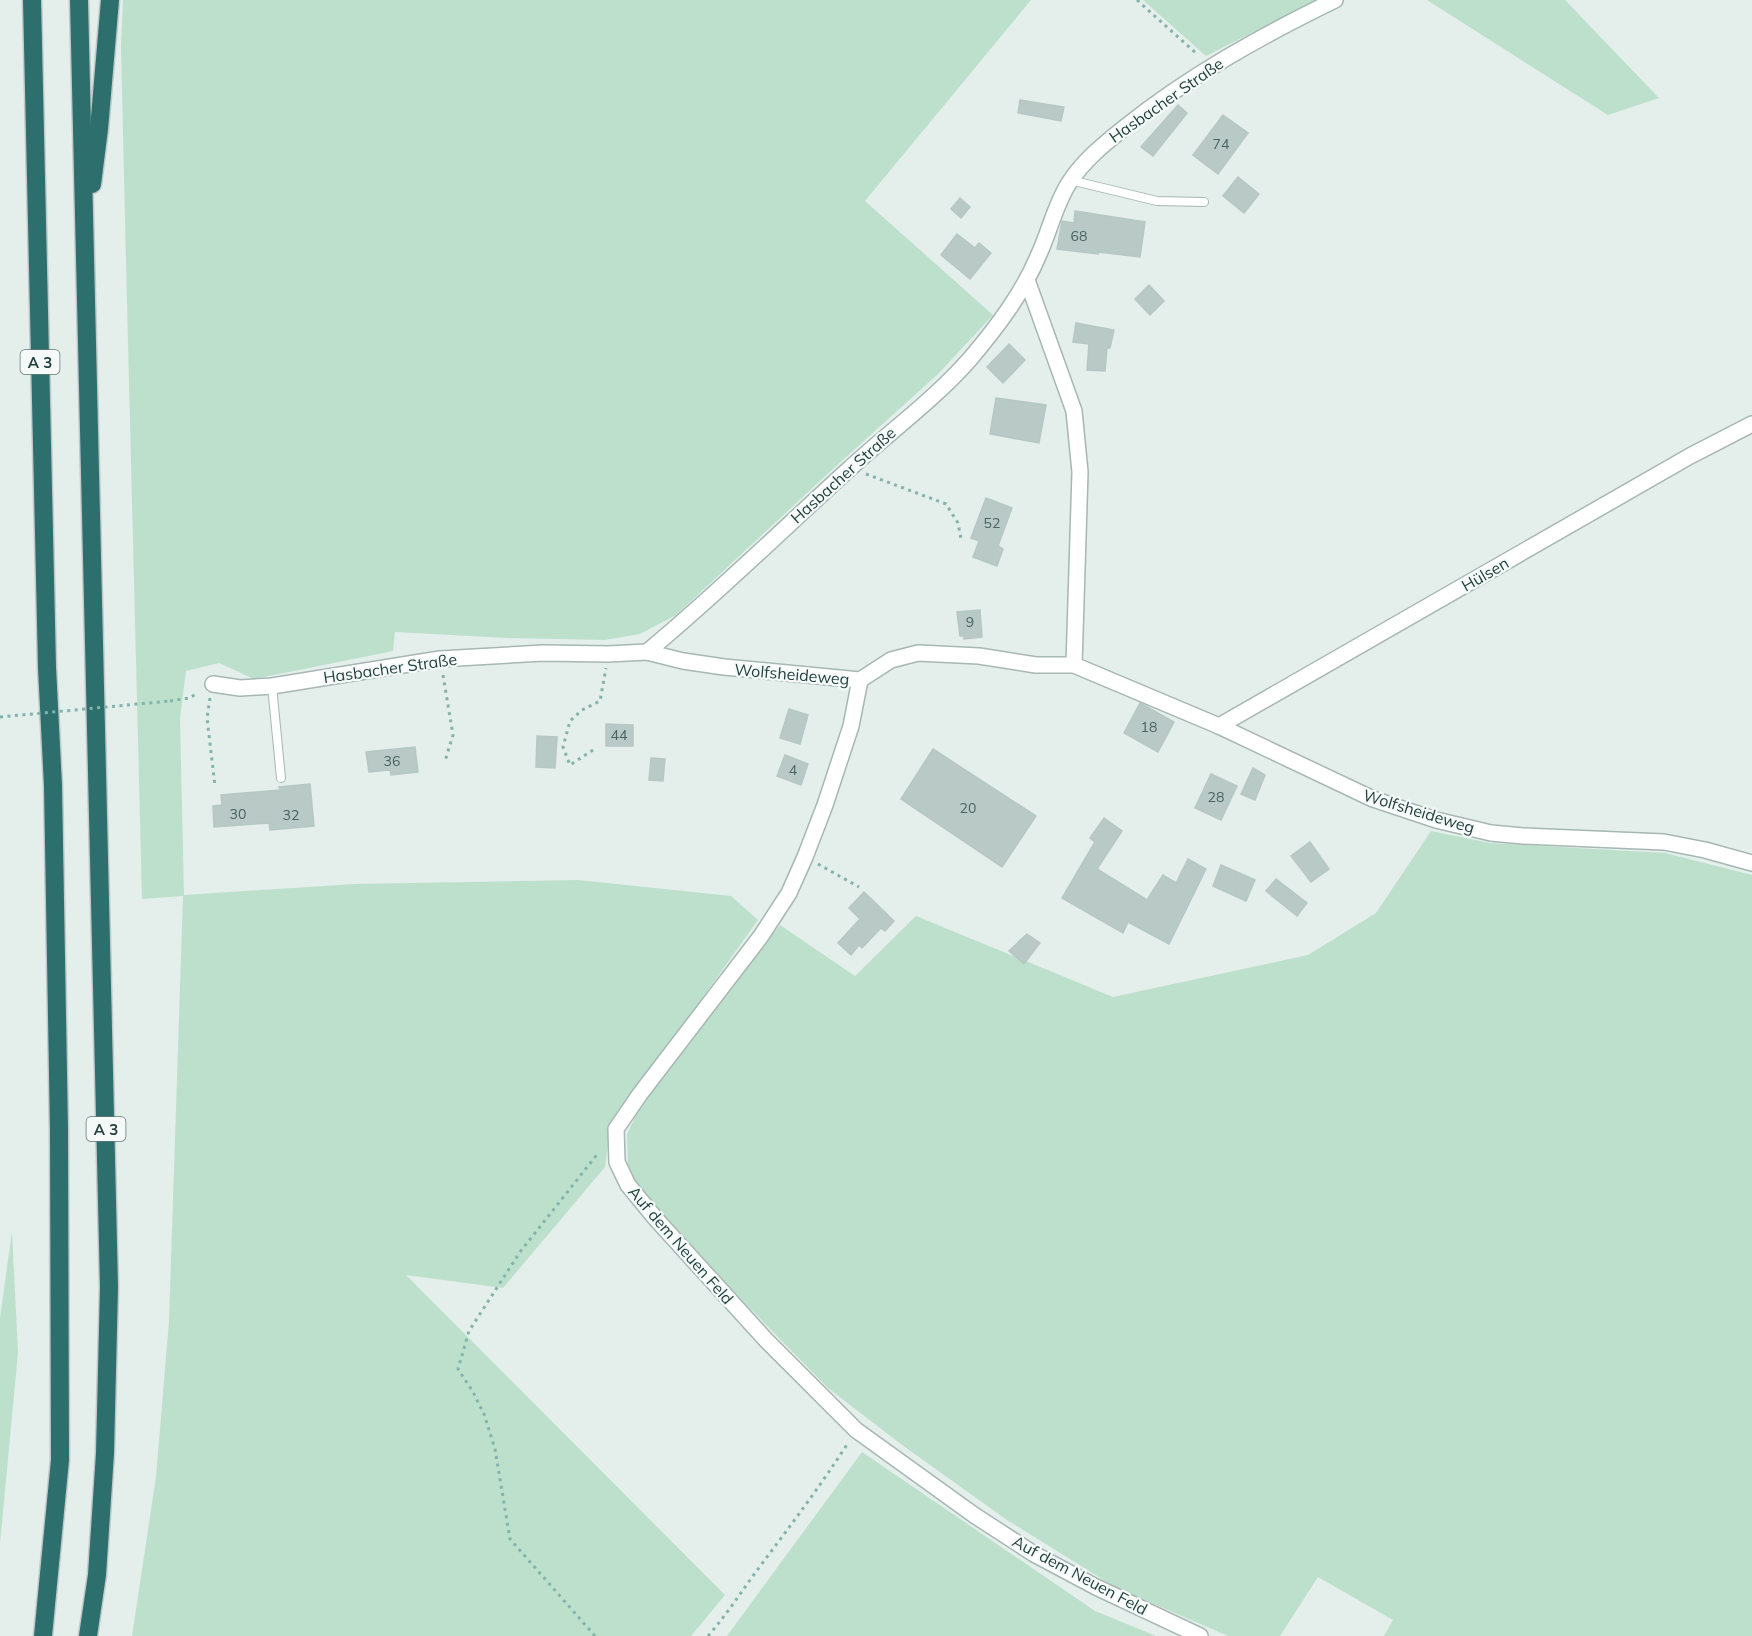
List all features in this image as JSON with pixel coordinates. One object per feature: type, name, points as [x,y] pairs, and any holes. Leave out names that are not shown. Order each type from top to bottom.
[{"type":"highway","name":"A 3","points":[[32,0],[47,668],[53,786],[59,1130],[60,1460],[43,1636]]},
{"type":"highway","name":"A 3","points":[[79,0],[109,1287],[105,1453],[96,1575],[88,1636]]},
{"type":"highway","points":[[84,245],[99,129],[110,0]]},
{"type":"street","name":"Hasbacher Straße","points":[[213,684],[240,688],[272,686],[440,659],[543,653],[647,652],[695,612],[968,360],[1000,322],[1027,280],[1061,197],[1086,161],[1167,95],[1277,28],[1335,0]]},
{"type":"street","points":[[1027,280],[1074,411],[1080,471],[1074,665]]},
{"type":"street","name":"Hülsen","points":[[1219,726],[1690,456],[1752,424]]},
{"type":"street","name":"Wolfsheideweg","points":[[647,652],[683,661],[724,667],[860,680],[891,660],[918,653],[979,656],[1036,665],[1074,665],[1219,726],[1373,799],[1436,820],[1482,831],[1512,835],[1664,843],[1706,850],[1752,863]]},
{"type":"street","points":[[616,1129],[640,1094],[761,936],[789,893],[825,805],[851,726],[860,680]]},
{"type":"street","name":"Auf dem Neuen Feld","points":[[616,1129],[616,1162],[628,1185],[766,1340],[856,1430],[974,1515],[1034,1554],[1096,1587],[1200,1636]]},
{"type":"lane","points":[[1071,180],[1157,201],[1204,202]]},
{"type":"lane","points":[[272,686],[281,778]]},
{"type":"path","points":[[1137,0],[1211,67]]},
{"type":"path","points":[[850,468],[946,504],[958,523],[961,539]]},
{"type":"path","points":[[593,750],[570,765],[563,747],[570,721],[582,710],[600,700],[608,654]]},
{"type":"path","points":[[440,659],[453,735],[446,761]]},
{"type":"path","points":[[0,717],[170,701],[189,698],[213,684]]},
{"type":"path","points":[[213,684],[207,718],[215,786]]},
{"type":"path","points":[[805,856],[859,887]]},
{"type":"path","points":[[595,1636],[510,1539],[495,1449],[474,1392],[458,1369],[469,1331],[520,1252],[616,1129]]},
{"type":"path","points":[[708,1636],[828,1474],[856,1430]]},
{"type":"green space","points":[[123,0],[1031,0],[865,201],[993,315],[938,374],[676,615],[640,634],[605,640],[395,632],[393,651],[254,679],[219,663],[186,671],[180,718],[184,895],[355,884],[578,880],[731,896],[758,920],[620,1113],[609,1137],[605,1167],[503,1288],[406,1275],[725,1595],[691,1636],[132,1636],[156,1477],[169,1321],[183,896],[142,899],[121,46]]},
{"type":"green space","points":[[1143,0],[1316,0],[1206,56]]},
{"type":"green space","points":[[1427,0],[1565,0],[1659,98],[1608,115]]},
{"type":"green space","points":[[1431,831],[1490,843],[1665,853],[1752,875],[1752,1636],[1384,1636],[1393,1620],[1318,1577],[1280,1636],[1228,1636],[1115,1587],[1007,1520],[902,1445],[828,1388],[667,1224],[639,1189],[628,1167],[627,1134],[644,1098],[780,925],[855,976],[916,916],[1113,997],[1308,955],[1376,913]]},
{"type":"green space","points":[[12,1232],[18,1352],[0,1544],[0,1318]]},
{"type":"green space","points":[[862,1452],[1095,1611],[1156,1636],[727,1636]]},
{"type":"building","points":[[1020,100],[1064,107],[1061,121],[1018,113]]},
{"type":"building","points":[[1178,105],[1187,113],[1153,156],[1141,147]]},
{"type":"building","points":[[1223,115],[1248,133],[1218,174],[1193,155]]},
{"type":"building","points":[[1238,177],[1259,194],[1244,213],[1223,196]]},
{"type":"building","points":[[960,198],[970,207],[961,218],[951,209]]},
{"type":"building","points":[[1075,211],[1145,222],[1140,257],[1057,249],[1062,221],[1074,223]]},
{"type":"building","points":[[957,234],[975,248],[979,243],[991,253],[970,279],[941,255]]},
{"type":"building","points":[[1149,285],[1164,301],[1150,315],[1135,299]]},
{"type":"building","points":[[1076,323],[1114,330],[1110,348],[1107,348],[1105,371],[1087,370],[1089,344],[1073,342]]},
{"type":"building","points":[[1009,344],[1025,360],[1003,383],[987,367]]},
{"type":"building","points":[[996,398],[1046,405],[1039,443],[990,434]]},
{"type":"building","points":[[986,498],[1012,508],[998,546],[1003,549],[997,566],[973,557],[979,541],[971,538]]},
{"type":"building","points":[[980,610],[982,637],[964,639],[964,636],[960,636],[957,612]]},
{"type":"building","points":[[1140,703],[1174,722],[1158,752],[1124,733]]},
{"type":"building","points":[[789,709],[808,715],[800,744],[780,738]]},
{"type":"building","points":[[606,724],[633,725],[633,746],[606,746]]},
{"type":"building","points":[[537,736],[557,737],[555,768],[536,767]]},
{"type":"building","points":[[415,747],[418,772],[391,775],[390,770],[369,772],[366,752]]},
{"type":"building","points":[[933,749],[1036,816],[1002,867],[901,799]]},
{"type":"building","points":[[785,755],[808,764],[801,785],[777,776]]},
{"type":"building","points":[[651,758],[665,759],[663,781],[649,780]]},
{"type":"building","points":[[1253,768],[1265,775],[1255,800],[1241,794]]},
{"type":"building","points":[[1211,774],[1237,786],[1221,820],[1195,808]]},
{"type":"building","points":[[310,784],[314,826],[270,830],[269,823],[214,827],[213,806],[222,805],[221,795],[280,790],[279,787]]},
{"type":"building","points":[[1104,818],[1122,831],[1097,869],[1147,900],[1163,875],[1176,883],[1188,859],[1206,869],[1169,944],[1128,922],[1123,933],[1062,898],[1095,842],[1090,838]]},
{"type":"building","points":[[1310,842],[1329,869],[1311,882],[1291,856]]},
{"type":"building","points":[[1221,865],[1255,880],[1246,901],[1213,886]]},
{"type":"building","points":[[1276,879],[1307,903],[1297,916],[1266,891]]},
{"type":"building","points":[[864,892],[894,921],[885,931],[881,928],[862,948],[859,945],[851,955],[838,943],[860,919],[849,908]]},
{"type":"building","points":[[1027,934],[1040,943],[1024,964],[1009,951]]}]
